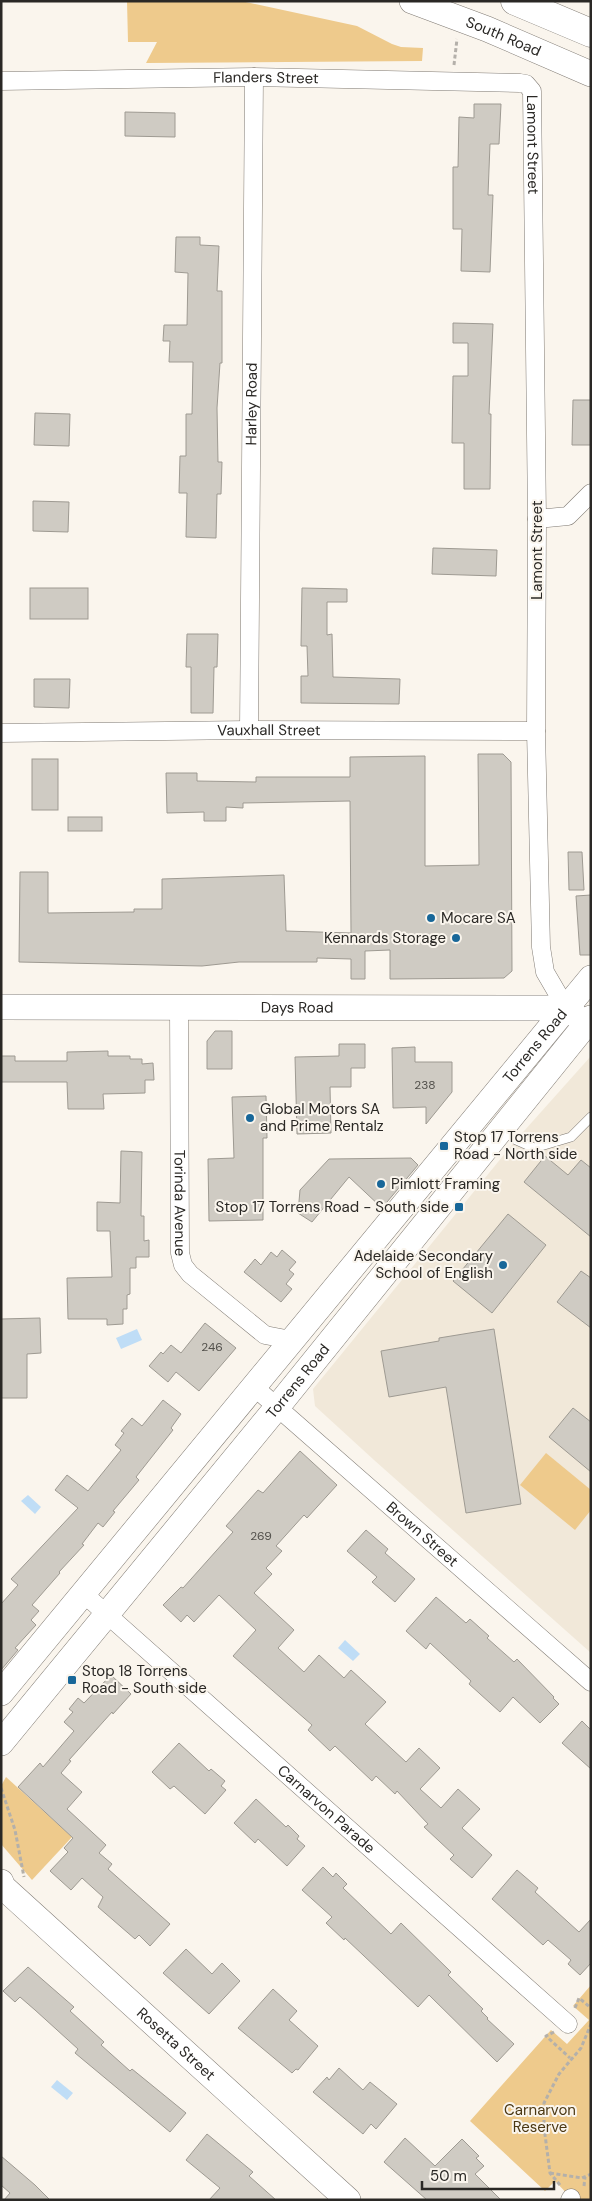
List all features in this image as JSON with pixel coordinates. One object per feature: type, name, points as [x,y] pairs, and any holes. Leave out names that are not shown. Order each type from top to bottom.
[{"type":"highway","points":[[515,1],[591,33]]},
{"type":"main road","name":"South Road","points":[[412,1],[487,29],[591,74]]},
{"type":"main road","name":"Torrens Road","points":[[1,1693],[591,978]]},
{"type":"main road","name":"Days Road","points":[[1,1007],[566,1008]]},
{"type":"main road","points":[[566,1008],[588,1022]]},
{"type":"main road","name":"Torrens Road","points":[[1,1743],[278,1406],[588,1022]]},
{"type":"main road","name":"Rosetta Street","points":[[7,1883],[348,2200]]},
{"type":"street","name":"Flanders Street","points":[[1,81],[254,77],[520,83],[530,87]]},
{"type":"street","name":"Harley Road","points":[[249,730],[254,77]]},
{"type":"street","name":"Lamont Street","points":[[530,87],[534,96],[537,519],[536,731],[542,947],[545,972],[566,1008]]},
{"type":"street","points":[[537,519],[568,516],[591,493]]},
{"type":"street","name":"Vauxhall Street","points":[[1,732],[249,730],[536,731]]},
{"type":"street","name":"Torinda Avenue","points":[[179,1007],[180,1253],[183,1265],[190,1274],[265,1335],[291,1340]]},
{"type":"street","name":"Brown Street","points":[[253,1386],[591,1682]]},
{"type":"street","name":"Carnarvon Parade","points":[[84,1594],[568,2024]]},
{"type":"lane","points":[[501,1129],[516,1140],[534,1148],[571,1137],[591,1117]]},
{"type":"path","points":[[452,81],[458,34]]},
{"type":"path","points":[[1,1788],[15,1830],[7,1883]]},
{"type":"path","points":[[579,1998],[591,2008]]},
{"type":"path","points":[[570,2199],[550,2173],[544,2127],[544,2104],[559,2074],[570,2058],[581,2048],[591,2024]]},
{"type":"path","points":[[546,2036],[570,2058]]},
{"type":"path","points":[[550,2173],[582,2178],[591,2174]]},
{"type":"shaded area","name":"Adelaide Secondary School of English","points":[[591,1056],[591,1653],[315,1406],[313,1389],[516,1140]]},
{"type":"green space","points":[[127,1],[241,1],[357,26],[401,47],[423,48],[422,61],[146,63],[157,42],[128,42]]},
{"type":"green space","points":[[546,1453],[591,1490],[591,1510],[575,1530],[520,1485]]},
{"type":"green space","points":[[6,1777],[72,1837],[32,1880],[1,1844],[1,1786]]},
{"type":"green space","name":"Carnarvon Reserve","points":[[591,1985],[591,2200],[573,2200],[555,2181],[545,2191],[470,2121],[551,2030],[567,2044],[589,2020],[573,2006]]},
{"type":"water","points":[[137,1329],[142,1340],[121,1349],[116,1338]]},
{"type":"water","points":[[28,1495],[41,1507],[35,1514],[21,1501]]},
{"type":"water","points":[[345,1640],[360,1654],[353,1661],[338,1648]]},
{"type":"water","points":[[57,2080],[73,2093],[67,2100],[51,2087]]},
{"type":"building","points":[[474,104],[501,104],[499,144],[490,144],[488,195],[493,195],[490,272],[461,271],[462,229],[453,229],[453,167],[458,167],[459,117],[474,118]]},
{"type":"building","points":[[125,112],[175,113],[175,137],[125,136]]},
{"type":"building","points":[[176,237],[200,237],[200,245],[219,246],[217,291],[222,291],[222,363],[220,363],[217,408],[218,462],[222,462],[221,494],[217,494],[216,538],[186,537],[187,493],[179,493],[180,456],[186,456],[186,414],[192,414],[193,362],[169,362],[170,341],[163,341],[164,325],[187,325],[188,273],[175,272]]},
{"type":"building","points":[[453,323],[493,324],[489,414],[491,414],[490,489],[464,489],[464,443],[452,443],[453,376],[468,376],[468,343],[453,343]]},
{"type":"building","points":[[573,400],[591,400],[591,445],[572,445]]},
{"type":"building","points":[[35,413],[70,414],[69,446],[34,445]]},
{"type":"building","points":[[33,501],[69,502],[68,532],[33,531]]},
{"type":"building","points":[[433,548],[497,550],[496,576],[432,574]]},
{"type":"building","points":[[30,588],[88,588],[88,619],[30,619]]},
{"type":"building","points":[[302,588],[347,589],[347,602],[327,602],[327,635],[332,634],[333,677],[400,679],[399,704],[301,703],[301,676],[308,676],[307,646],[301,646]]},
{"type":"building","points":[[187,634],[218,634],[217,667],[214,667],[213,713],[191,713],[191,667],[186,667]]},
{"type":"building","points":[[34,679],[70,679],[69,708],[34,707]]},
{"type":"building","points":[[478,754],[503,754],[511,762],[512,971],[504,978],[390,979],[390,950],[365,951],[365,979],[351,979],[351,959],[317,958],[317,962],[239,962],[202,966],[19,962],[20,872],[48,872],[48,913],[134,912],[134,909],[162,909],[162,879],[284,875],[286,931],[351,933],[350,801],[243,803],[243,808],[226,807],[226,821],[204,821],[204,812],[167,813],[166,773],[197,773],[197,781],[256,782],[256,777],[350,777],[350,757],[425,756],[425,866],[479,865]]},
{"type":"building","points":[[32,759],[58,759],[58,810],[32,810]]},
{"type":"building","points":[[68,817],[102,817],[102,831],[68,831]]},
{"type":"building","points":[[568,852],[582,852],[584,890],[569,890]]},
{"type":"building","points":[[591,895],[591,955],[580,955],[576,896]]},
{"type":"building","points":[[215,1031],[232,1031],[232,1069],[207,1069],[207,1041]]},
{"type":"building","points":[[339,1044],[365,1044],[365,1068],[351,1068],[351,1087],[330,1087],[331,1133],[297,1134],[295,1057],[339,1056]]},
{"type":"building","points":[[415,1047],[415,1062],[452,1062],[452,1092],[426,1124],[426,1107],[393,1108],[392,1048]]},
{"type":"building","points":[[108,1051],[108,1056],[130,1056],[130,1059],[142,1059],[142,1064],[153,1063],[154,1080],[145,1080],[145,1093],[103,1094],[104,1109],[68,1109],[67,1082],[1,1082],[1,1056],[15,1056],[15,1061],[67,1061],[67,1052]]},
{"type":"building","points":[[266,1096],[267,1138],[263,1138],[263,1220],[209,1221],[208,1159],[234,1158],[232,1097]]},
{"type":"building","points":[[121,1151],[142,1152],[141,1216],[144,1216],[144,1241],[149,1240],[149,1257],[136,1257],[136,1268],[130,1268],[130,1294],[127,1295],[127,1309],[123,1309],[123,1324],[107,1325],[107,1319],[68,1319],[67,1278],[112,1277],[110,1231],[97,1231],[97,1202],[120,1203]]},
{"type":"building","points":[[545,1156],[568,1175],[581,1160],[591,1168],[591,1237],[524,1182]]},
{"type":"building","name":"Pimlott Framing","points":[[411,1158],[418,1165],[382,1208],[349,1177],[312,1222],[298,1213],[300,1190],[329,1159]]},
{"type":"building","points":[[508,1214],[546,1245],[492,1313],[453,1281]]},
{"type":"building","points":[[282,1250],[296,1262],[289,1270],[294,1274],[286,1284],[292,1289],[281,1302],[244,1272],[255,1259],[261,1265],[271,1252],[277,1257]]},
{"type":"building","points":[[581,1271],[591,1278],[591,1328],[557,1302]]},
{"type":"building","points":[[40,1318],[41,1353],[27,1354],[27,1398],[1,1398],[1,1319]]},
{"type":"building","points":[[205,1323],[236,1348],[199,1391],[176,1372],[168,1382],[149,1366],[161,1352],[163,1354],[171,1345],[181,1353]]},
{"type":"building","points":[[494,1329],[521,1504],[466,1513],[446,1387],[389,1397],[381,1351],[439,1341],[439,1338]]},
{"type":"building","points":[[163,1400],[181,1414],[171,1428],[173,1430],[136,1477],[139,1480],[113,1511],[115,1512],[103,1527],[98,1523],[82,1544],[84,1545],[32,1605],[39,1611],[31,1620],[36,1625],[15,1648],[18,1650],[1,1670],[1,1604],[18,1585],[11,1579],[78,1508],[55,1490],[67,1475],[88,1491],[121,1450],[115,1445],[124,1433],[121,1431],[132,1418],[142,1426]]},
{"type":"building","points":[[573,1408],[591,1422],[591,1472],[549,1437]]},
{"type":"building","points":[[300,1451],[337,1485],[307,1518],[304,1515],[276,1546],[282,1551],[266,1568],[272,1574],[254,1593],[294,1630],[278,1648],[304,1672],[319,1655],[344,1678],[351,1670],[386,1702],[365,1724],[406,1762],[419,1748],[440,1768],[420,1789],[441,1808],[458,1789],[480,1809],[462,1828],[492,1855],[472,1878],[450,1859],[454,1855],[424,1827],[428,1824],[397,1791],[395,1794],[376,1776],[372,1781],[335,1746],[330,1751],[308,1730],[312,1725],[233,1656],[256,1630],[219,1595],[194,1622],[187,1615],[181,1622],[163,1605],[181,1587],[183,1588],[233,1532],[226,1526],[258,1490],[263,1493]]},
{"type":"building","points":[[366,1530],[388,1549],[385,1553],[415,1579],[395,1602],[372,1582],[377,1577],[347,1551]]},
{"type":"building","points":[[436,1597],[466,1623],[470,1619],[489,1636],[487,1638],[514,1662],[517,1659],[554,1697],[559,1704],[540,1723],[513,1697],[500,1712],[469,1684],[471,1681],[430,1643],[426,1649],[406,1631]]},
{"type":"building","points":[[111,1675],[131,1694],[113,1714],[112,1712],[69,1760],[71,1761],[61,1773],[82,1792],[67,1809],[106,1845],[99,1853],[112,1864],[108,1869],[170,1924],[150,1946],[139,1935],[135,1939],[98,1907],[103,1897],[82,1878],[71,1890],[50,1871],[68,1852],[64,1848],[73,1838],[18,1787],[40,1763],[43,1767],[74,1731],[64,1722],[73,1712],[69,1709],[78,1698],[84,1703]]},
{"type":"building","points":[[582,1721],[591,1730],[591,1769],[562,1743]]},
{"type":"building","points":[[179,1743],[209,1771],[211,1769],[225,1781],[221,1786],[226,1790],[205,1814],[174,1786],[170,1789],[152,1772]]},
{"type":"building","points":[[256,1799],[286,1827],[288,1825],[299,1836],[297,1839],[305,1846],[287,1866],[258,1839],[255,1843],[234,1823]]},
{"type":"building","points":[[323,1867],[333,1877],[336,1873],[347,1884],[343,1888],[391,1934],[401,1923],[451,1972],[448,1975],[483,2009],[481,2011],[487,2019],[514,2044],[497,2062],[429,1995],[418,2007],[345,1938],[344,1940],[326,1923],[332,1917],[302,1890]]},
{"type":"building","points":[[517,1870],[538,1888],[535,1892],[579,1932],[591,1919],[591,1963],[580,1975],[568,1964],[571,1960],[548,1940],[543,1945],[492,1899]]},
{"type":"building","points":[[186,1949],[212,1974],[222,1963],[240,1981],[209,2014],[163,1973]]},
{"type":"building","points":[[28,1967],[74,2007],[70,2011],[104,2042],[101,2045],[130,2071],[132,2069],[186,2113],[170,2132],[75,2053],[78,2049],[20,1997],[15,2002],[3,1991]]},
{"type":"building","points":[[273,1989],[297,2011],[289,2020],[318,2046],[298,2070],[296,2069],[292,2073],[238,2028]]},
{"type":"building","points":[[339,2068],[363,2090],[370,2082],[397,2104],[376,2129],[371,2124],[363,2134],[313,2092],[327,2077],[329,2080]]},
{"type":"building","points":[[207,2134],[253,2172],[249,2176],[276,2200],[209,2200],[220,2188],[186,2160]]},
{"type":"building","points":[[405,2138],[435,2166],[462,2139],[479,2156],[476,2158],[484,2166],[475,2174],[501,2200],[427,2200],[384,2162]]},
{"type":"building","points":[[1,2156],[50,2200],[4,2200],[10,2193],[1,2185]]},
{"type":"place","name":"Mocare SA","points":[[431,918]]},
{"type":"place","name":"Kennards Storage","points":[[456,938]]},
{"type":"place","name":"Global Motors SA and Prime Rentalz","points":[[250,1118]]},
{"type":"place","name":"Stop 17 Torrens Road - North side","points":[[444,1146]]},
{"type":"place","name":"Pimlott Framing","points":[[381,1184]]},
{"type":"place","name":"Stop 17 Torrens Road - South side","points":[[459,1207]]},
{"type":"place","name":"Adelaide Secondary School of English","points":[[503,1265]]},
{"type":"place","name":"Stop 18 Torrens Road - South side","points":[[72,1680]]}]
